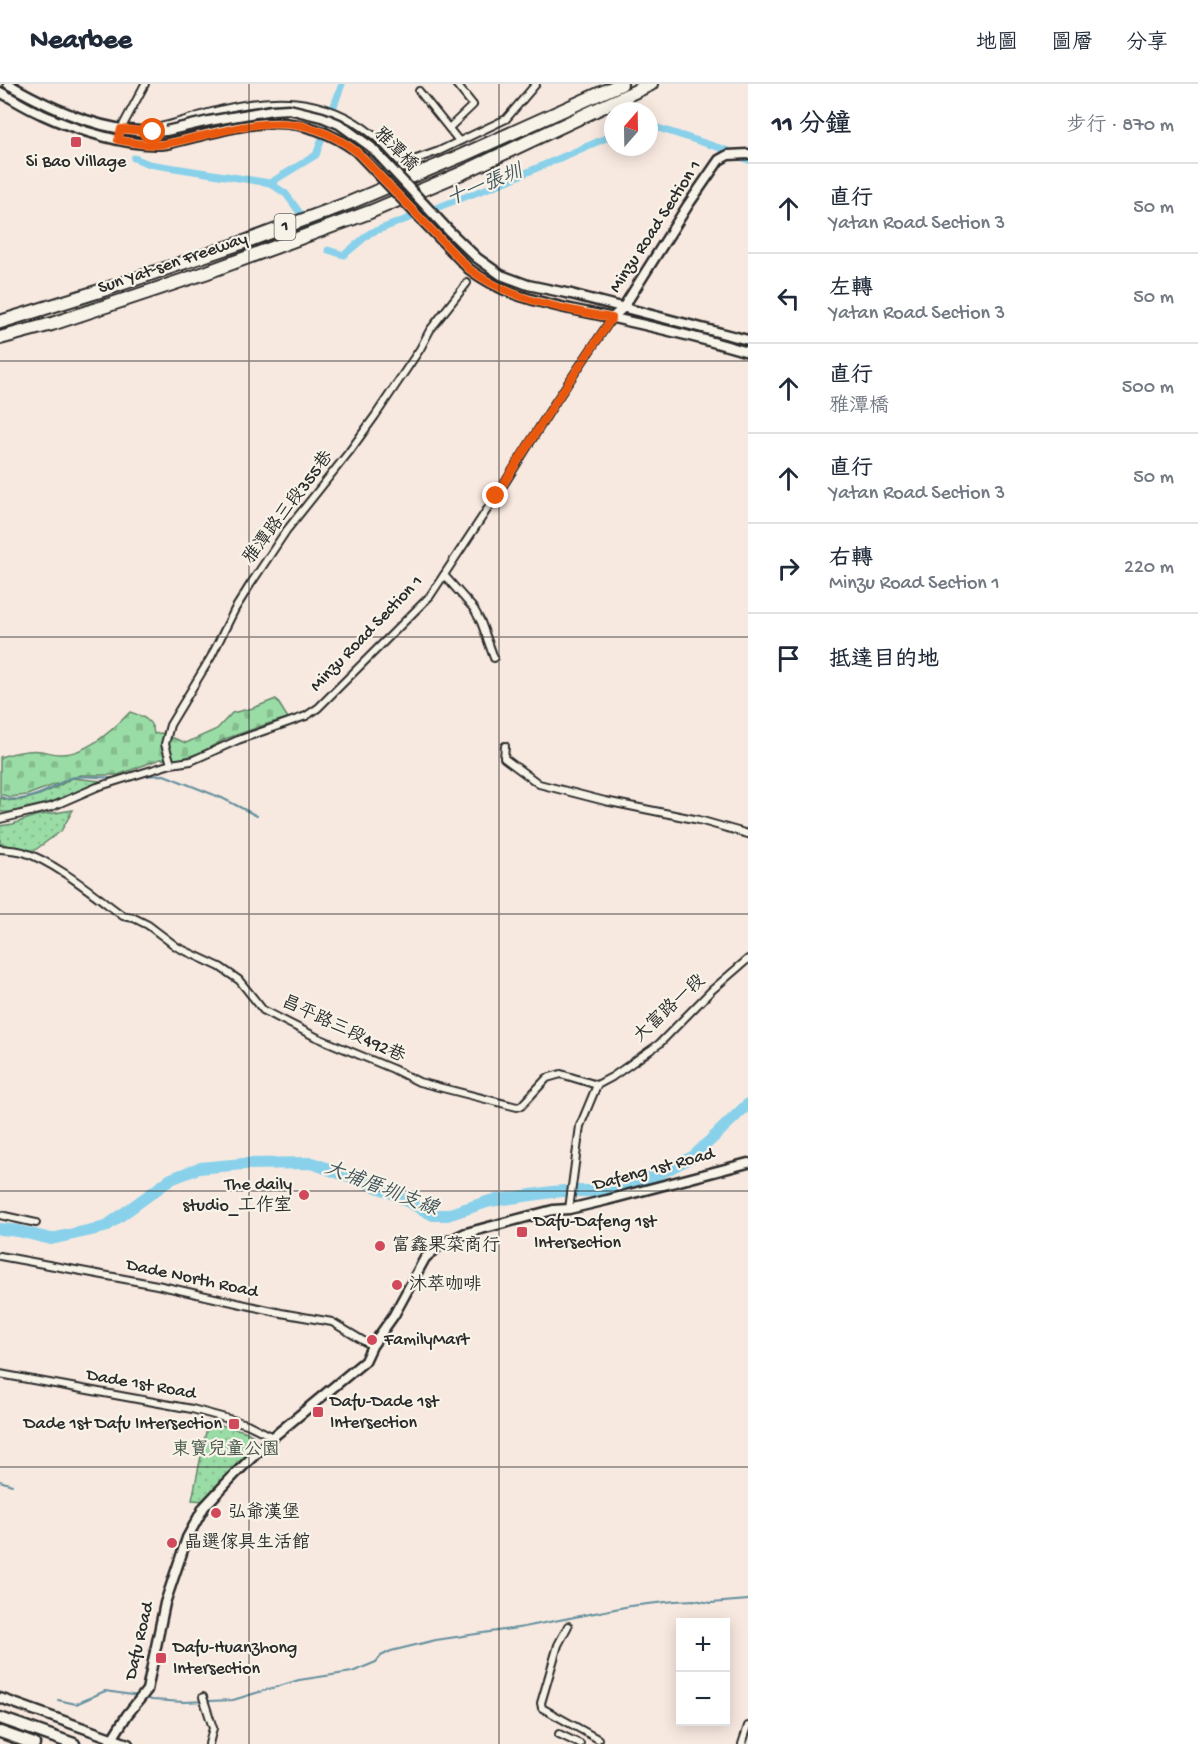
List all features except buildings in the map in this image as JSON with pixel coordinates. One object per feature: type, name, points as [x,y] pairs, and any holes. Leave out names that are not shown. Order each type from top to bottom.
[{"type":"highway","name":"Sun Yat-sen Freeway","points":[[0,322],[247,242],[349,203],[621,84]]},
{"type":"highway","name":"Sun Yat-sen Freeway","points":[[0,338],[52,324],[205,273],[370,212],[462,173],[651,84]]},
{"type":"highway","points":[[0,1718],[74,1744]]},
{"type":"highway","points":[[0,1732],[34,1744]]},
{"type":"street","name":"雅潭橋","points":[[8,84],[60,110],[121,129],[166,131],[272,110],[289,109],[322,117],[339,124],[371,147],[449,231],[477,258],[501,275],[528,285],[748,340]]},
{"type":"street","points":[[118,140],[121,129],[145,84]]},
{"type":"street","points":[[449,128],[473,105],[456,84]]},
{"type":"street","points":[[121,129],[157,128],[248,103],[280,100],[314,105],[345,116],[374,135],[399,161],[405,163],[439,151],[506,119],[536,84]]},
{"type":"street","name":"雅潭橋","points":[[0,92],[41,115],[77,128],[118,140],[148,145],[166,144],[242,126],[269,123],[298,124],[328,134],[343,141],[356,151],[469,269],[510,293],[527,300],[702,339],[748,352]]},
{"type":"street","points":[[419,92],[459,141]]},
{"type":"street","name":"Minzu Road Section 1","points":[[0,819],[51,807],[97,787],[191,760],[312,712],[430,596],[556,401],[612,318],[622,308],[719,160],[728,155],[748,154]]},
{"type":"street","name":"雅潭路三段355巷","points":[[171,764],[165,744],[170,725],[211,657],[235,609],[286,531],[375,416],[420,349],[430,330],[467,283]]},
{"type":"street","points":[[444,575],[474,609],[482,622],[494,658]]},
{"type":"street","points":[[505,746],[504,758],[539,784],[614,803],[699,820],[748,834]]},
{"type":"street","name":"昌平路三段492巷","points":[[0,849],[23,852],[40,860],[65,874],[123,916],[134,918],[148,925],[177,947],[220,967],[239,980],[263,1010],[316,1037],[419,1082],[517,1107],[521,1106],[547,1078],[561,1074],[597,1085]]},
{"type":"street","name":"大富路一段","points":[[597,1085],[658,1044],[712,990],[748,959]]},
{"type":"street","points":[[569,1209],[580,1126],[597,1085]]},
{"type":"street","name":"Dafeng 1st Road","points":[[372,1346],[394,1315],[425,1258],[440,1245],[477,1230],[748,1163]]},
{"type":"street","points":[[0,1215],[36,1223]]},
{"type":"street","name":"Dade North Road","points":[[0,1256],[157,1285],[332,1322],[372,1346]]},
{"type":"street","name":"Dafu Road","points":[[111,1741],[147,1690],[165,1603],[187,1538],[204,1507],[273,1437],[365,1361],[372,1346]]},
{"type":"street","name":"Dade 1st Road","points":[[0,1374],[192,1408],[247,1424],[273,1437]]},
{"type":"street","points":[[568,1626],[558,1645],[541,1703],[542,1708],[598,1739]]},
{"type":"street","points":[[203,1697],[213,1728],[209,1744]]},
{"type":"street","points":[[0,1698],[111,1741],[128,1744]]},
{"type":"street","points":[[742,1744],[748,1726]]},
{"type":"street","points":[[559,1734],[580,1744]]},
{"type":"green space","points":[[276,699],[288,718],[225,739],[200,753],[177,760],[160,759],[118,775],[81,775],[27,795],[10,797],[0,794],[0,757],[31,751],[60,754],[80,750],[98,740],[130,712],[149,722],[154,734],[161,733],[186,743],[217,729],[232,713]]},
{"type":"green space","points":[[72,778],[101,781],[59,800],[10,812],[0,812],[0,798],[18,800],[38,796]]},
{"type":"green space","points":[[73,810],[61,831],[31,853],[0,843],[0,826],[35,816]]},
{"type":"green space","name":"東寶兒童公園","points":[[208,1422],[245,1431],[252,1435],[260,1447],[206,1501],[192,1500]]},
{"type":"waterway","points":[[134,158],[149,164],[270,183],[316,155],[342,84]]},
{"type":"waterway","name":"十一張圳","points":[[658,128],[723,149],[748,160]]},
{"type":"waterway","name":"十一張圳","points":[[328,250],[344,255],[370,233],[507,181],[604,139]]},
{"type":"waterway","name":"十一張圳","points":[[270,183],[286,194],[300,213]]},
{"type":"waterway","points":[[141,776],[164,775],[222,798],[257,816]]},
{"type":"waterway","points":[[0,796],[11,799],[32,796],[45,792],[72,777],[117,778]]},
{"type":"waterway","points":[[578,1191],[606,1191],[657,1175],[694,1156],[748,1104]]},
{"type":"waterway","name":"大埔厝圳支線","points":[[0,1229],[51,1239],[105,1227],[171,1179],[199,1168],[243,1164],[312,1163],[388,1191],[433,1215],[447,1215],[490,1201],[564,1191]]},
{"type":"waterway","points":[[0,1481],[12,1485]]},
{"type":"waterway","points":[[145,1698],[184,1702],[233,1700],[299,1680],[352,1672],[376,1662],[381,1656],[391,1651],[436,1640],[524,1627],[630,1606],[694,1600],[711,1603],[748,1600]]},
{"type":"waterway","points":[[58,1700],[76,1704],[105,1691],[139,1696]]},
{"type":"place","name":"Si Bao Village","points":[[76,142]]},
{"type":"place","name":"The daily studio_工作室","points":[[304,1195]]},
{"type":"place","name":"Dafu-Dafeng 1st Intersection","points":[[522,1232]]},
{"type":"place","name":"富鑫果菜商行","points":[[380,1246]]},
{"type":"place","name":"沐萃咖啡","points":[[397,1285]]},
{"type":"place","name":"FamilyMart","points":[[372,1340]]},
{"type":"place","name":"Dafu-Dade 1st Intersection","points":[[318,1412]]},
{"type":"place","name":"Dade 1st Dafu Intersection","points":[[234,1424]]},
{"type":"place","name":"弘爺漢堡","points":[[216,1513]]},
{"type":"place","name":"晶選傢具生活館","points":[[172,1543]]},
{"type":"place","name":"Dafu-Huanzhong Intersection","points":[[161,1658]]},
{"type":"route","points":[[153,132],[121,129],[118,140],[148,145],[166,144],[242,126],[284,122],[314,128],[343,141],[356,151],[469,269],[482,278],[527,300],[612,318],[496,496]]}]
